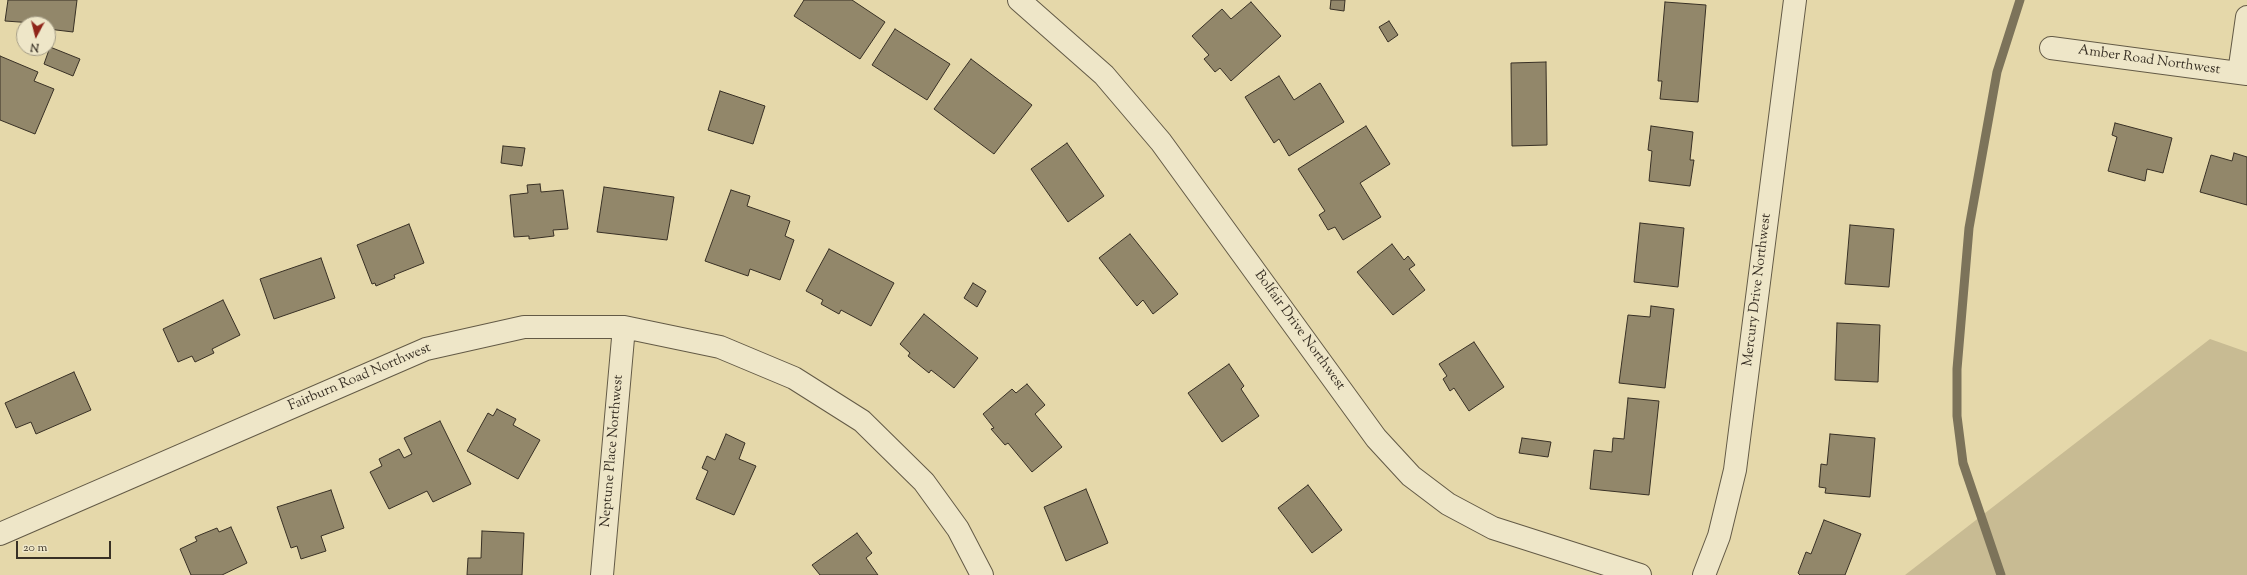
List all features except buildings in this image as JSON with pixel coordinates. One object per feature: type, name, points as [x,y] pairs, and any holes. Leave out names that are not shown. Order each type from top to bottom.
[{"type":"street","name":"Bolfair Drive Northwest","points":[[1019,0],[1104,75],[1161,142],[1376,438],[1411,476],[1448,504],[1493,528],[1640,575]]},
{"type":"street","name":"Mercury Drive Northwest","points":[[1704,575],[1719,536],[1735,470],[1795,0]]},
{"type":"street","points":[[2243,73],[2247,17]]},
{"type":"street","name":"Amber Road Northwest","points":[[2051,48],[2243,73]]},
{"type":"street","name":"Fairburn Road Northwest","points":[[0,534],[426,349],[524,327],[624,327],[720,348],[794,378],[862,421],[924,482],[958,529],[982,575]]},
{"type":"street","name":"Neptune Place Northwest","points":[[602,575],[624,327]]},
{"type":"shaded area","points":[[2210,339],[2247,352],[2247,575],[1905,575]]},
{"type":"waterway","points":[[2001,575],[1963,463],[1957,416],[1957,369],[1969,228],[1997,72],[2020,0]]}]
